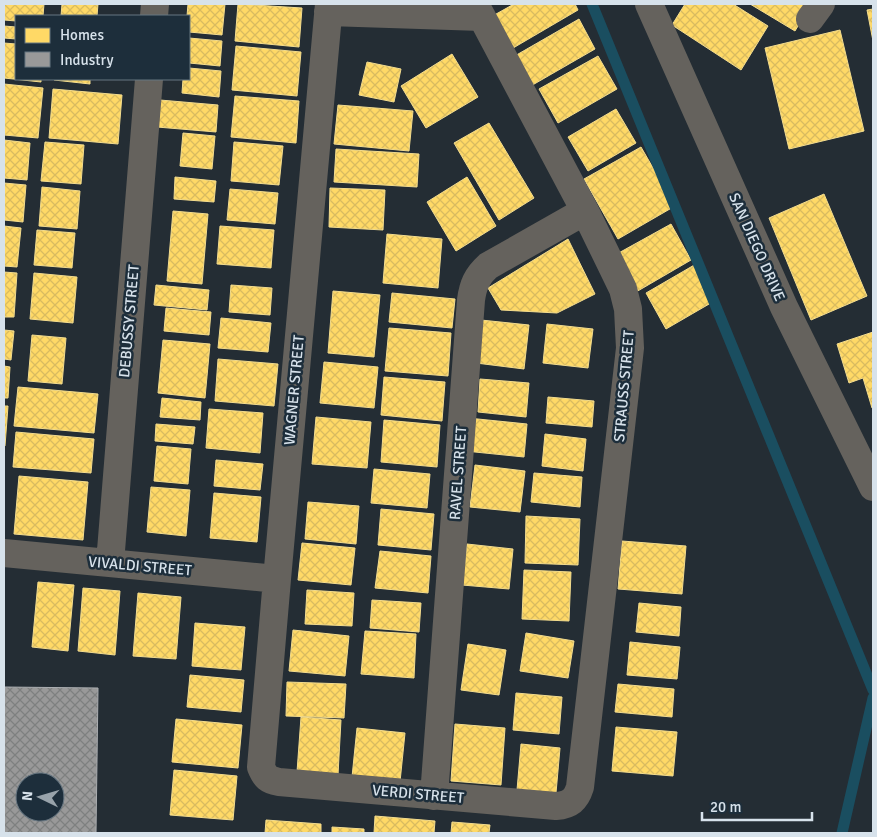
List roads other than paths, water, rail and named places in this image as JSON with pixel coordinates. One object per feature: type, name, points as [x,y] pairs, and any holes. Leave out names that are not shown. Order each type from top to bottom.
[{"type":"street","name":"SAN DIEGO DRIVE","points":[[649,4],[784,307],[873,487]]},
{"type":"street","points":[[328,8],[479,10]]},
{"type":"street","name":"WAGNER STREET","points":[[264,776],[261,767],[261,756],[328,8]]},
{"type":"street","name":"STRAUSS STREET","points":[[479,10],[585,211],[623,289],[628,309],[630,348],[580,787],[577,796],[572,802]]},
{"type":"street","name":"DEBUSSY STREET","points":[[110,563],[149,80]]},
{"type":"street","name":"RAVEL STREET","points":[[434,796],[473,285],[488,266],[585,211]]},
{"type":"street","name":"VIVALDI STREET","points":[[4,553],[276,579]]},
{"type":"street","name":"VERDI STREET","points":[[264,776],[279,782],[434,796],[556,806],[572,802]]},
{"type":"waterway","points":[[592,4],[873,690]]},
{"type":"waterway","points":[[842,833],[873,698]]}]
